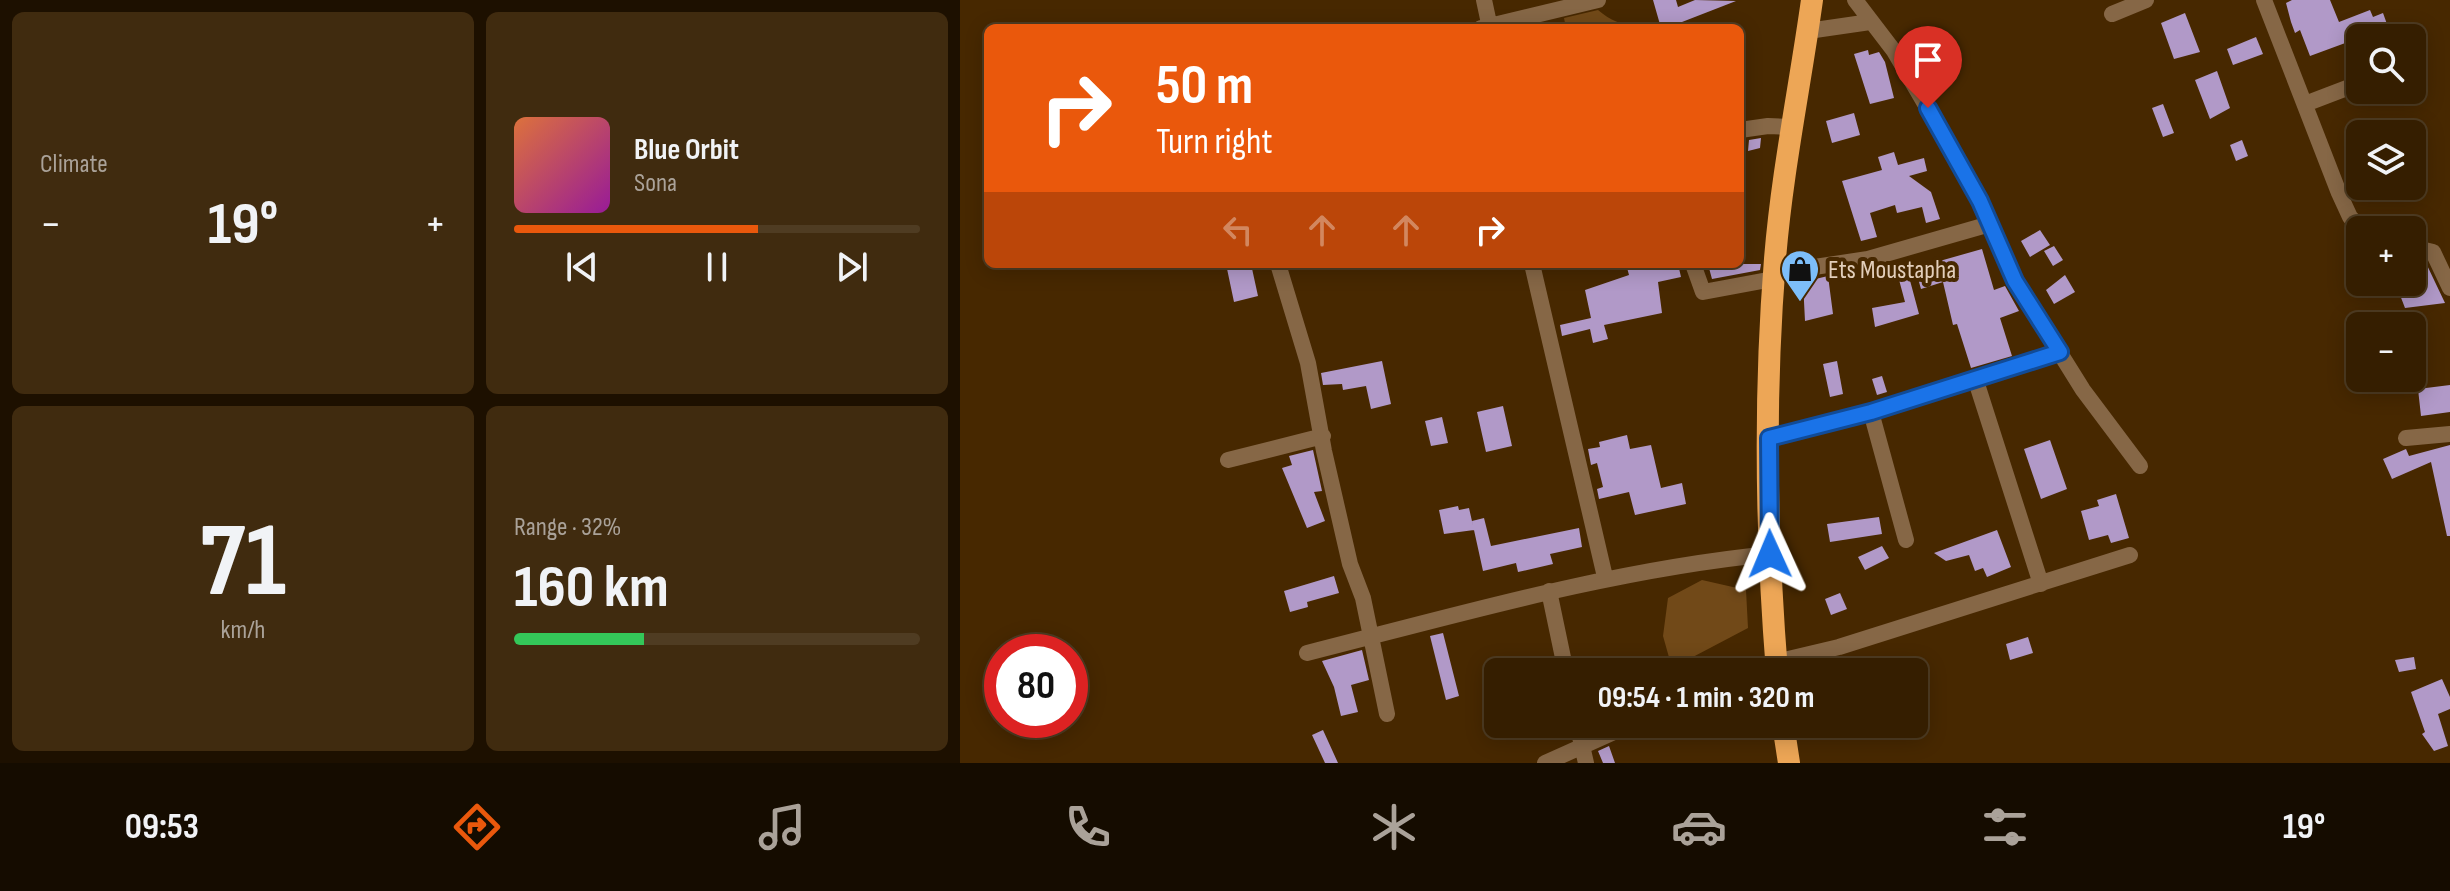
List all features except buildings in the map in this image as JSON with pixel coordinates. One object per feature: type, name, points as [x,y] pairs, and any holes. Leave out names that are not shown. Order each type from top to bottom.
[{"type":"highway","points":[[1776,658],[1770,554],[1769,438],[1774,276],[1792,127],[1812,0]]},
{"type":"highway","points":[[1785,738],[1789,763]]},
{"type":"street","points":[[1484,0],[1487,24]]},
{"type":"street","points":[[1499,24],[1598,0]]},
{"type":"street","points":[[1855,0],[1888,41],[1928,108],[1990,224],[2015,281],[2060,352],[2140,466]]},
{"type":"street","points":[[2112,14],[2146,0]]},
{"type":"street","points":[[2264,0],[2350,216]]},
{"type":"street","points":[[1808,31],[1870,22]]},
{"type":"street","points":[[2305,104],[2346,88]]},
{"type":"street","points":[[1744,129],[1792,127]]},
{"type":"street","points":[[1694,268],[1703,292],[1868,259],[1990,224]]},
{"type":"street","points":[[2426,250],[2433,252],[2450,288]]},
{"type":"street","points":[[1279,268],[1308,363],[1387,714]]},
{"type":"street","points":[[1533,268],[1605,577]]},
{"type":"street","points":[[1769,438],[1871,412],[2060,352]]},
{"type":"street","points":[[1975,378],[2041,584]]},
{"type":"street","points":[[1871,412],[1906,540]]},
{"type":"street","points":[[2406,438],[2450,434]]},
{"type":"street","points":[[1228,460],[1323,436]]},
{"type":"street","points":[[1307,653],[1605,577],[1681,563],[1770,554]]},
{"type":"street","points":[[1805,658],[2130,555]]},
{"type":"street","points":[[1549,591],[1563,658]]},
{"type":"street","points":[[1580,738],[1586,763]]},
{"type":"street","points":[[1545,763],[1597,738]]},
{"type":"shaded area","points":[[1598,10],[1624,24],[1565,24],[1564,18]]},
{"type":"shaded area","points":[[1702,580],[1746,590],[1748,628],[1691,658],[1669,658],[1663,636],[1668,598]]},
{"type":"place","name":"Ets Moustapha","points":[[1800,303]]},
{"type":"route","points":[[1770,554],[1769,438],[1871,412],[2060,352],[2015,281],[1980,201],[1928,108]]}]
